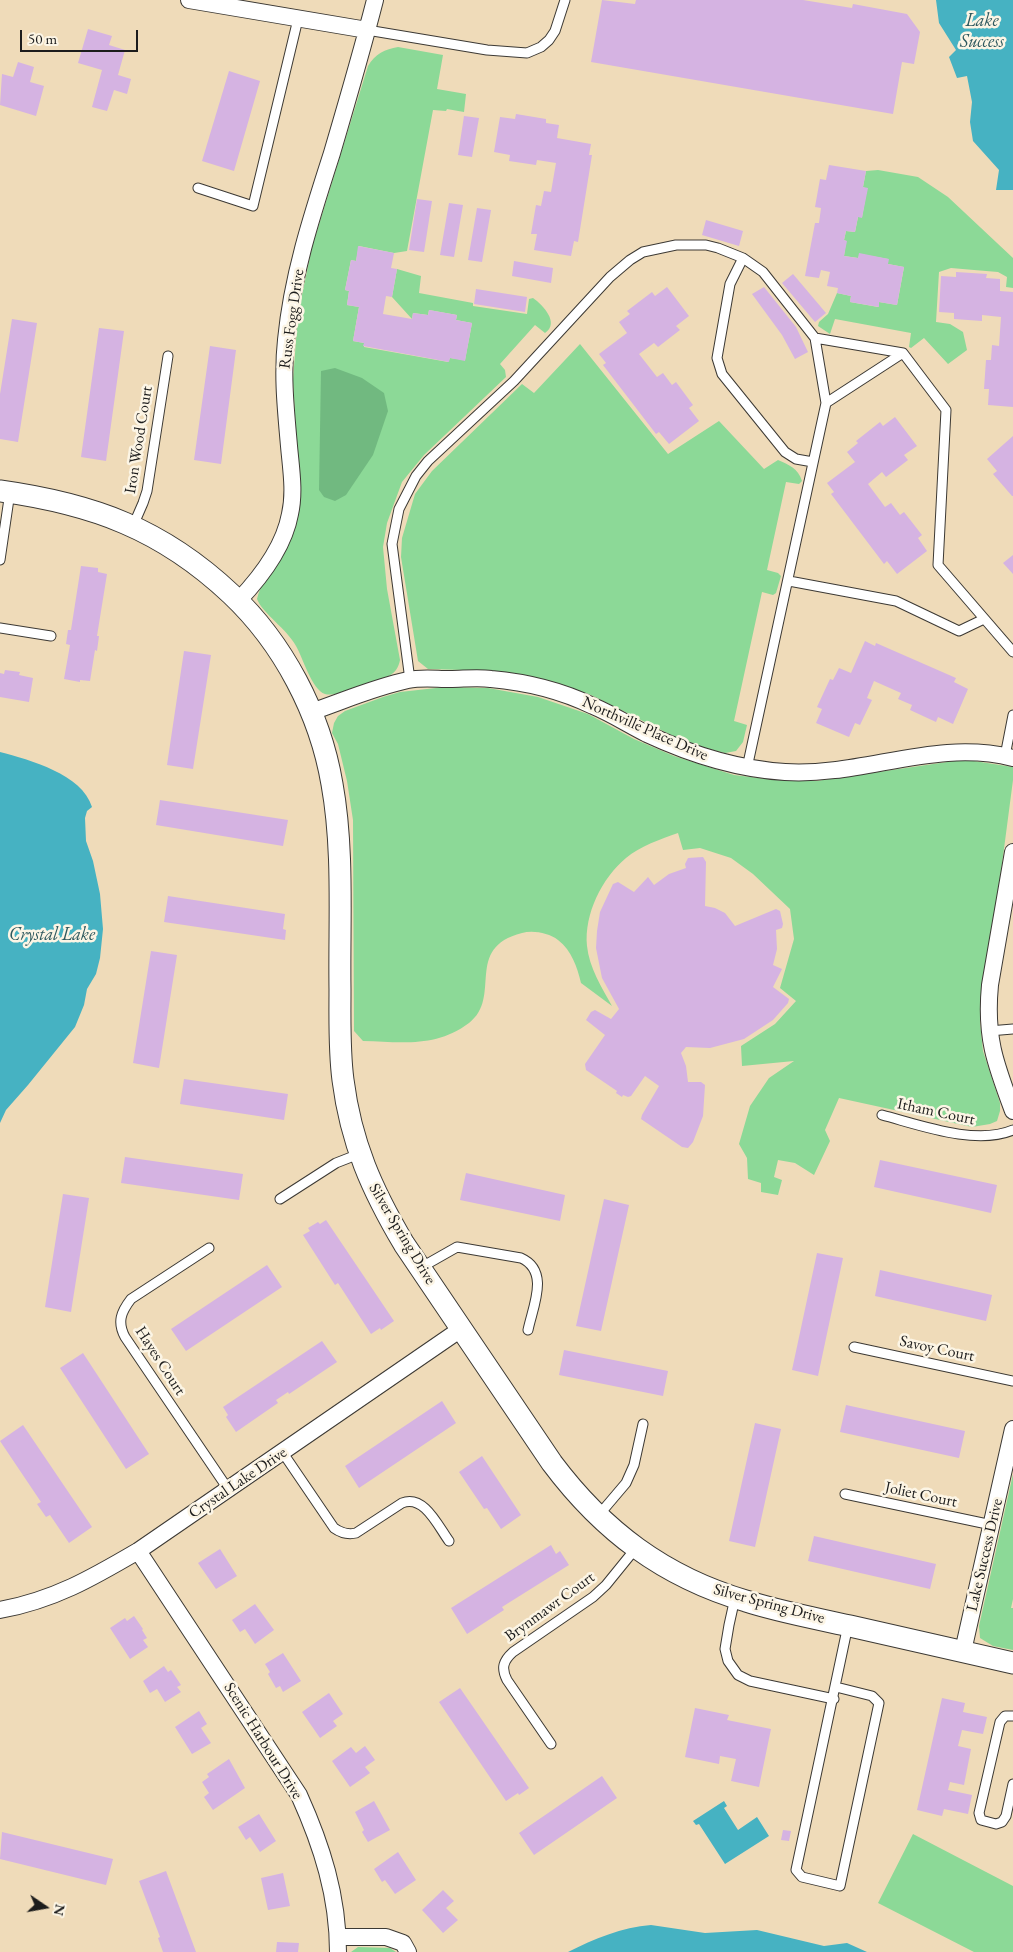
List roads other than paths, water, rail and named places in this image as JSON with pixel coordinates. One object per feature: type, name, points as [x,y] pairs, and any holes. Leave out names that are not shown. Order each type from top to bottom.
[{"type":"street","points":[[189,0],[367,30]]},
{"type":"street","name":"Russ Fogg Drive","points":[[238,601],[258,579],[279,546],[287,529],[291,513],[292,482],[284,381],[290,305],[308,230],[358,68],[375,0]]},
{"type":"street","name":"Silver Spring Drive","points":[[5,492],[58,500],[82,507],[133,526],[189,558],[208,572],[259,624],[281,654],[298,683],[311,712],[327,759],[336,810],[341,1057],[346,1100],[360,1154],[381,1206],[420,1268],[552,1463],[571,1488],[598,1516],[636,1548],[669,1570],[705,1586],[773,1609],[1013,1662]]},
{"type":"street","name":"Northville Place Drive","points":[[311,712],[410,680],[490,679],[533,686],[565,695],[593,706],[680,748],[747,768],[806,772],[858,767],[925,754],[957,751],[989,753],[1009,757]]},
{"type":"street","points":[[1013,852],[990,985],[988,1007],[989,1031],[995,1062],[1013,1110]]},
{"type":"street","name":"Crystal Lake Drive","points":[[0,1610],[43,1599],[94,1578],[138,1551],[462,1329]]},
{"type":"street","name":"Lake Success Drive","points":[[963,1652],[1011,1449],[1013,1428]]},
{"type":"street","name":"Scenic Harbour Drive","points":[[138,1551],[299,1795],[314,1829],[330,1877],[334,1897],[338,1945]]},
{"type":"street","points":[[338,1945],[386,1937],[403,1944],[408,1952]]},
{"type":"lane","points":[[367,30],[488,50],[526,53],[541,47],[549,40],[555,31],[564,0]]},
{"type":"lane","points":[[198,188],[253,206],[298,19]]},
{"type":"lane","points":[[410,680],[392,544],[399,509],[416,476],[428,461],[514,381],[610,277],[630,260],[643,252],[691,244],[718,248],[743,258],[763,272],[815,338],[826,403],[747,768]]},
{"type":"lane","points":[[743,258],[730,284],[717,358],[718,366],[722,374],[785,452],[796,458],[813,462]]},
{"type":"lane","points":[[815,338],[903,353],[946,410],[938,565],[1013,652]]},
{"type":"lane","points":[[826,403],[903,353]]},
{"type":"lane","name":"Iron Wood Court","points":[[133,526],[147,491],[168,356]]},
{"type":"lane","points":[[0,560],[5,492]]},
{"type":"lane","points":[[789,581],[896,602],[959,631],[984,619]]},
{"type":"lane","points":[[0,628],[51,636]]},
{"type":"lane","points":[[1009,757],[1013,715]]},
{"type":"lane","points":[[989,1031],[1013,1029]]},
{"type":"lane","name":"Itham Court","points":[[882,1115],[970,1136],[997,1135],[1013,1130]]},
{"type":"lane","points":[[280,1199],[336,1163],[360,1154]]},
{"type":"lane","points":[[420,1268],[457,1247],[521,1258],[528,1262],[537,1274],[538,1282],[528,1330]]},
{"type":"lane","name":"Hayes Court","points":[[209,1248],[131,1299],[122,1311],[120,1323],[125,1337],[228,1489]]},
{"type":"lane","name":"Savoy Court","points":[[854,1347],[1013,1381]]},
{"type":"lane","points":[[598,1516],[626,1483],[634,1465],[643,1424]]},
{"type":"lane","points":[[283,1452],[334,1528],[341,1533],[356,1533],[402,1503],[415,1500],[421,1504],[448,1541]]},
{"type":"lane","name":"Joliet Court","points":[[845,1494],[992,1525]]},
{"type":"lane","name":"Brynmawr Court","points":[[551,1744],[508,1680],[504,1672],[504,1664],[513,1652],[593,1598],[636,1548]]},
{"type":"lane","points":[[736,1598],[725,1649],[728,1661],[738,1675],[750,1681],[834,1699]]},
{"type":"lane","points":[[836,1687],[872,1696],[879,1703],[840,1886],[802,1877],[796,1870],[834,1699],[836,1687],[848,1625]]},
{"type":"lane","points":[[1013,1716],[1005,1716],[1000,1722],[979,1813],[981,1820],[996,1824],[1002,1822],[1006,1816],[1013,1784]]},
{"type":"water","name":"Lake Success","points":[[936,0],[1013,0],[1013,190],[996,190],[999,170],[973,141],[970,122],[972,102],[967,76],[957,78],[949,57],[956,50],[939,23]]},
{"type":"water","name":"Crystal Lake","points":[[0,752],[26,759],[54,770],[78,786],[86,795],[92,807],[87,811],[85,818],[86,841],[93,861],[100,894],[103,929],[96,974],[87,989],[84,1005],[75,1027],[6,1110],[0,1123]]},
{"type":"water","points":[[724,1801],[727,1806],[724,1808],[738,1830],[757,1817],[769,1836],[725,1864],[699,1824],[696,1825],[693,1821]]},
{"type":"water","points":[[651,1925],[705,1933],[757,1930],[824,1946],[847,1943],[867,1952],[568,1952],[608,1934],[629,1928]]}]
